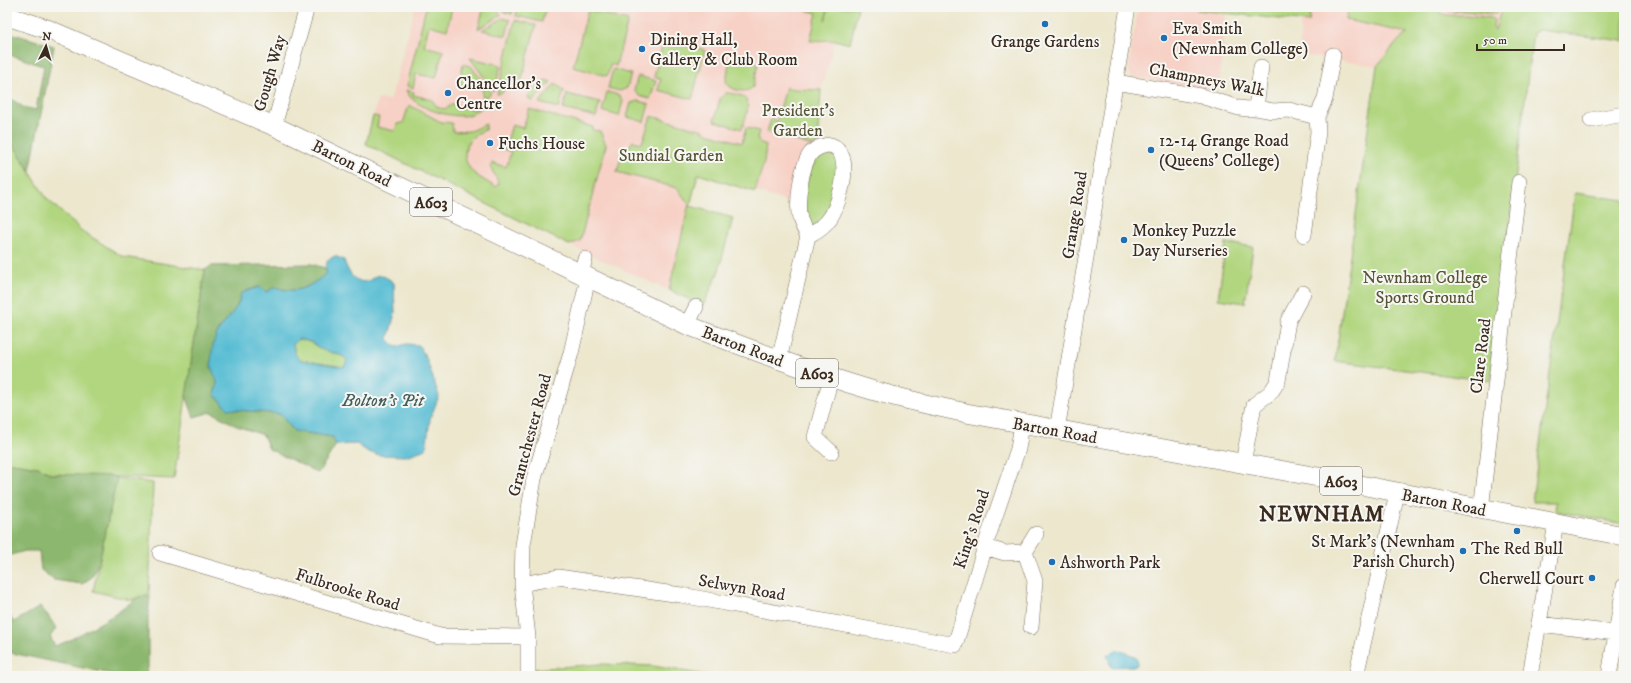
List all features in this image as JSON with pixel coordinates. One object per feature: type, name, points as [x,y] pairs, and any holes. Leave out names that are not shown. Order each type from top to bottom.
[{"type":"main road","name":"Barton Road","points":[[7,16],[47,29],[274,126],[585,270],[687,325],[831,378],[908,400],[1022,424],[1242,463],[1397,492],[1481,510],[1624,536]]},
{"type":"street","name":"Gough Way","points":[[274,126],[307,7]]},
{"type":"street","name":"Grange Road","points":[[1057,430],[1128,7]]},
{"type":"street","points":[[1304,235],[1318,132],[1317,116],[1325,99],[1333,55]]},
{"type":"street","points":[[1256,108],[1261,67]]},
{"type":"street","name":"Champneys Walk","points":[[1115,82],[1201,96],[1239,108],[1256,108],[1273,111],[1290,110],[1317,116]]},
{"type":"street","points":[[1591,120],[1624,114]]},
{"type":"street","points":[[779,360],[808,236],[800,218],[800,191],[804,168],[811,153],[818,148],[831,145],[841,151],[844,159],[844,174],[830,218],[820,229],[808,236]]},
{"type":"street","name":"Clare Road","points":[[1481,510],[1519,182]]},
{"type":"street","name":"Grantchester Road","points":[[528,676],[528,637],[522,584],[523,545],[534,479],[570,353],[585,270]]},
{"type":"street","points":[[1242,463],[1254,408],[1259,400],[1271,392],[1278,381],[1288,322],[1303,293]]},
{"type":"street","points":[[687,325],[696,307]]},
{"type":"street","points":[[830,452],[815,437],[831,378]]},
{"type":"street","name":"King's Road","points":[[955,645],[985,547],[1018,449],[1022,424]]},
{"type":"street","points":[[1356,676],[1397,492]]},
{"type":"street","points":[[1530,676],[1556,523]]},
{"type":"street","points":[[1024,552],[1036,534]]},
{"type":"street","points":[[985,547],[1005,553],[1024,552]]},
{"type":"street","points":[[1024,552],[1035,581],[1030,627]]},
{"type":"street","name":"Fulbrooke Road","points":[[160,553],[440,636],[528,637]]},
{"type":"street","name":"Selwyn Road","points":[[522,584],[558,577],[681,595],[955,645]]},
{"type":"street","points":[[1610,676],[1620,633],[1624,586]]},
{"type":"street","points":[[1539,624],[1620,633]]},
{"type":"shaded area","points":[[415,7],[722,7],[745,11],[746,7],[859,7],[850,44],[835,41],[821,90],[818,131],[822,141],[792,195],[791,203],[698,174],[690,206],[733,218],[718,273],[703,306],[569,245],[366,144],[377,102],[379,99],[388,100],[391,98]]},
{"type":"shaded area","points":[[1138,7],[1624,7],[1624,41],[1539,30],[1533,33],[1399,40],[1377,66],[1299,55],[1301,21],[1226,13],[1218,91],[1131,77],[1128,70]]},
{"type":"green space","points":[[426,7],[452,7],[447,30],[429,25],[424,46],[443,51],[436,78],[416,74],[413,88],[407,86]]},
{"type":"green space","points":[[484,7],[496,7],[501,15],[478,29]]},
{"type":"green space","points":[[501,7],[513,7],[512,14],[504,12]]},
{"type":"green space","points":[[518,7],[546,7],[542,22],[516,16]]},
{"type":"green space","points":[[795,7],[828,7],[825,21],[829,7],[858,7],[850,44],[835,40],[810,41],[817,13]]},
{"type":"green space","points":[[1198,7],[1311,7],[1309,22],[1197,10]]},
{"type":"green space","name":"Newnham College Sports Ground","points":[[1348,7],[1434,7],[1437,11],[1449,15],[1492,18],[1494,20],[1493,27],[1495,30],[1502,7],[1624,7],[1624,41],[1539,30],[1533,33],[1491,381],[1335,361],[1377,66],[1399,40],[1408,33],[1346,20]]},
{"type":"green space","points":[[1438,7],[1497,7],[1496,14],[1463,11],[1452,12]]},
{"type":"green space","points":[[588,10],[628,21],[616,66],[611,64],[607,76],[573,67]]},
{"type":"green space","points":[[503,18],[510,20],[506,36],[482,30]]},
{"type":"green space","points":[[515,20],[536,25],[521,83],[507,80],[503,92],[497,94]]},
{"type":"green space","points":[[7,32],[54,46],[30,171],[7,135],[7,96],[23,107],[36,110],[44,66],[15,56],[7,55]]},
{"type":"green space","points":[[664,39],[705,50],[692,99],[658,90],[661,79],[654,77]]},
{"type":"green space","points":[[735,57],[752,60],[758,65],[753,87],[750,89],[743,91],[731,88],[726,82],[729,63]]},
{"type":"green space","points":[[470,58],[501,65],[494,91]]},
{"type":"green space","points":[[463,64],[471,66],[491,93],[487,97],[482,96],[483,89],[459,84]]},
{"type":"green space","points":[[613,69],[631,74],[627,88],[620,91],[608,88]]},
{"type":"green space","points":[[638,76],[656,81],[650,99],[639,96],[634,90]]},
{"type":"green space","points":[[546,80],[551,82],[533,101],[528,99],[531,90]]},
{"type":"green space","points":[[555,84],[564,90],[559,108],[539,103]]},
{"type":"green space","name":"President's Garden","points":[[786,87],[793,89],[821,90],[818,131],[822,141],[812,146],[767,132],[771,119],[777,121]]},
{"type":"green space","points":[[406,90],[414,92],[413,95],[433,100],[436,106],[443,109],[452,104],[475,110],[477,103],[485,105],[469,115],[462,116],[443,114],[424,107],[416,102]]},
{"type":"green space","points":[[607,92],[619,95],[623,101],[619,116],[602,111]]},
{"type":"green space","points":[[725,93],[738,95],[746,100],[748,109],[742,129],[714,121],[720,99]]},
{"type":"green space","points":[[567,94],[600,102],[596,117],[563,109]]},
{"type":"green space","points":[[638,101],[649,104],[644,122],[627,117],[631,103]]},
{"type":"green space","points":[[409,105],[441,122],[452,123],[453,132],[470,131],[486,124],[485,130],[478,133],[468,143],[465,155],[466,162],[475,174],[496,187],[499,183],[491,168],[492,163],[506,167],[511,152],[501,148],[503,140],[507,141],[512,125],[523,128],[529,109],[593,127],[592,130],[600,131],[606,145],[580,241],[569,245],[366,144],[373,116],[379,117],[377,127],[395,131],[397,124],[403,123]]},
{"type":"green space","name":"Sundial Garden","points":[[651,116],[703,130],[707,133],[742,143],[746,128],[759,131],[757,138],[759,142],[766,145],[764,162],[755,192],[698,174],[690,206],[733,218],[718,273],[703,306],[669,290],[689,204],[677,188],[617,172],[623,150],[628,148],[633,141],[642,143]]},
{"type":"green space","points":[[7,135],[47,199],[82,231],[123,257],[205,270],[174,479],[51,474],[38,467],[7,462]]},
{"type":"green space","points":[[824,154],[835,156],[839,161],[837,186],[826,217],[811,227],[808,226],[804,204],[806,183],[815,162]]},
{"type":"green space","points":[[1575,193],[1624,200],[1624,524],[1555,511],[1556,502],[1532,502]]},
{"type":"green space","points":[[1226,243],[1253,247],[1245,303],[1218,299]]},
{"type":"green space","points":[[311,264],[325,268],[327,273],[309,286],[297,290],[275,287],[266,292],[259,287],[246,291],[234,312],[218,330],[214,342],[211,367],[218,378],[214,394],[228,409],[280,414],[294,431],[333,437],[336,445],[318,473],[269,449],[263,435],[237,426],[211,412],[194,417],[186,396],[205,270],[211,266]]},
{"type":"green space","points":[[299,339],[343,356],[347,361],[344,368],[301,360],[295,354],[293,344]]},
{"type":"green space","points":[[7,462],[38,467],[51,474],[112,476],[117,478],[99,562],[92,577],[82,584],[54,580],[41,570],[39,551],[25,551],[7,556]]},
{"type":"green space","points":[[117,478],[153,483],[149,594],[130,600],[93,591]]},
{"type":"green space","points":[[7,591],[11,619],[14,622],[40,607],[47,614],[56,628],[50,637],[55,646],[68,641],[95,626],[117,613],[138,597],[150,596],[148,617],[148,668],[144,676],[121,676],[7,652]]},
{"type":"green space","points":[[601,664],[653,666],[711,676],[533,676],[533,669]]},
{"type":"water","name":"Bolton’s Pit","points":[[335,256],[344,260],[349,272],[359,281],[368,281],[376,276],[381,276],[386,277],[394,283],[395,313],[388,339],[396,347],[406,344],[419,345],[427,360],[439,396],[430,419],[426,449],[406,456],[379,455],[368,452],[357,444],[336,445],[333,437],[294,431],[280,414],[228,409],[214,394],[217,381],[211,366],[214,341],[220,329],[237,306],[241,293],[259,287],[266,292],[275,287],[297,290],[309,286],[327,273],[325,268],[328,260]],"holes":[[[299,339],[311,342],[320,349],[343,356],[347,361],[344,367],[301,360],[295,354],[293,344]]]},
{"type":"water","points":[[1118,650],[1135,656],[1138,662],[1136,666],[1111,667],[1107,655]]},
{"type":"place","name":"Grange Gardens","points":[[1045,24]]},
{"type":"place","name":"Eva Smith (Newnham College)","points":[[1164,38]]},
{"type":"place","name":"Dining Hall, Gallery & Club Room","points":[[642,49]]},
{"type":"place","name":"Chancellor's Centre","points":[[448,93]]},
{"type":"place","name":"Fuchs House","points":[[490,143]]},
{"type":"place","name":"12-14 Grange Road (Queens' College)","points":[[1151,150]]},
{"type":"place","name":"Monkey Puzzle Day Nurseries","points":[[1124,240]]},
{"type":"place","name":"The Red Bull","points":[[1517,531]]},
{"type":"place","name":"St Mark's (Newnham Parish Church)","points":[[1463,551]]},
{"type":"place","name":"Ashworth Park","points":[[1052,562]]},
{"type":"place","name":"Cherwell Court","points":[[1592,578]]},
{"type":"district","name":"NEWNHAM","points":[[1322,514]]}]
